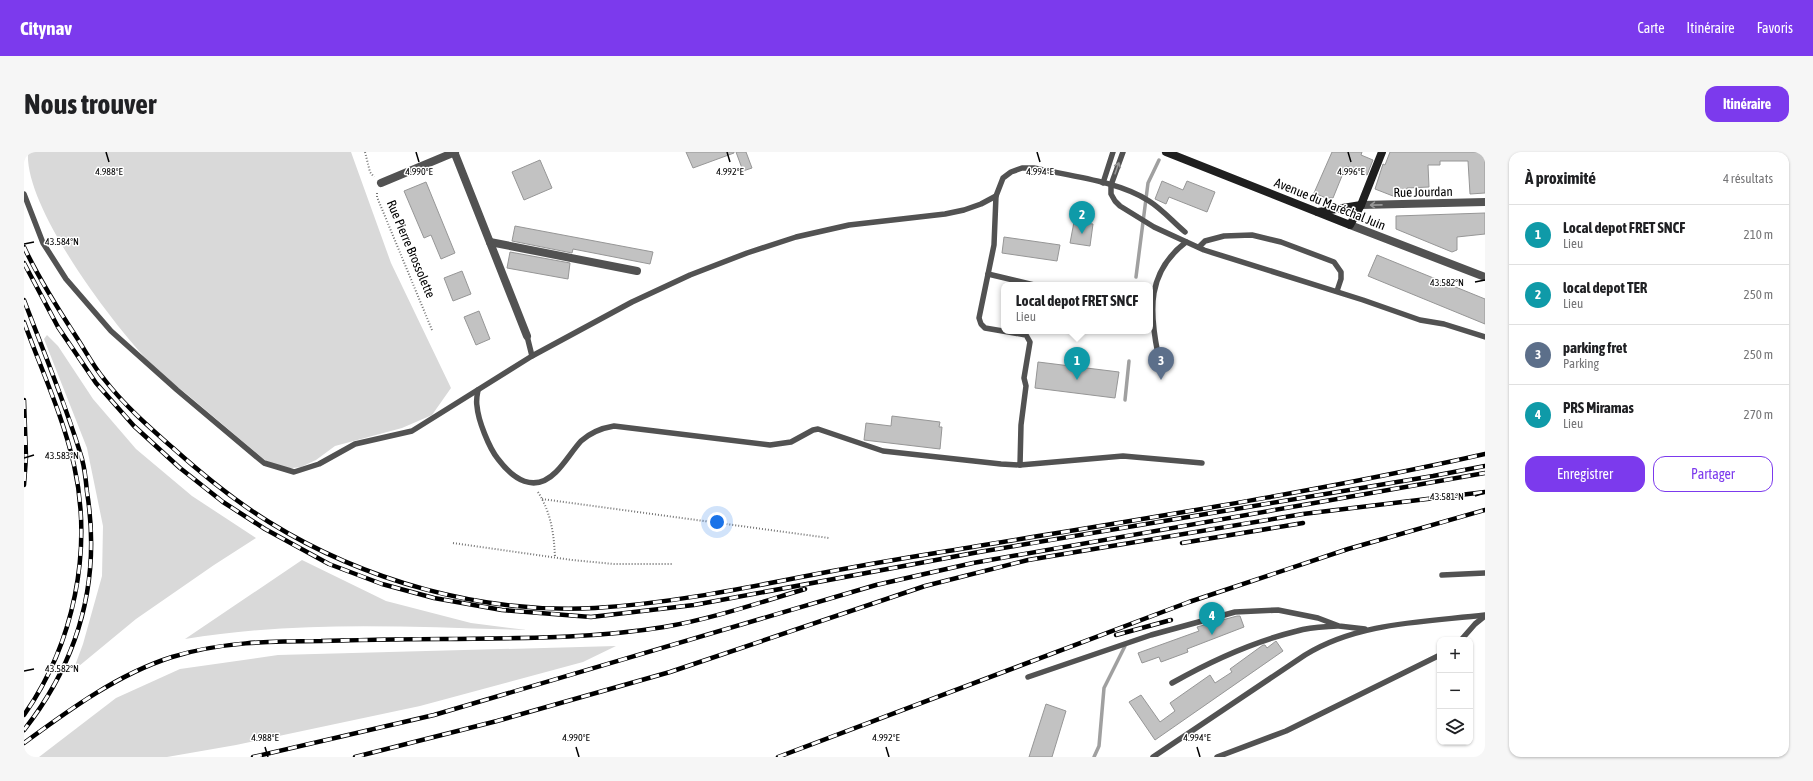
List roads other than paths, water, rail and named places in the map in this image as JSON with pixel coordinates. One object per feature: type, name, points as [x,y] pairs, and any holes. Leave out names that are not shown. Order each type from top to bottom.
[{"type":"main road","name":"Avenue du Maréchal Juin","points":[[1166,152],[1350,225]]},
{"type":"main road","points":[[1350,225],[1361,205],[1382,152]]},
{"type":"main road","points":[[1318,212],[1361,205]]},
{"type":"street","points":[[381,183],[455,153],[526,336]]},
{"type":"street","name":"Rue Jourdan","points":[[1361,205],[1485,202]]},
{"type":"street","name":"Avenue du Maréchal Juin","points":[[1350,225],[1485,277]]},
{"type":"street","points":[[490,242],[637,271]]},
{"type":"lane","points":[[1103,183],[1113,152]]},
{"type":"lane","points":[[1123,152],[1111,185],[1111,194],[1115,201],[1148,223],[1199,247],[1337,291],[1420,320],[1444,324],[1485,337]]},
{"type":"lane","points":[[1001,331],[985,328],[981,324],[979,318],[994,245],[996,196],[1003,178],[1011,172],[1022,168],[1034,168],[1111,185],[1141,196],[1185,232]]},
{"type":"lane","points":[[24,194],[43,243],[66,278],[111,331],[177,390],[264,463],[294,472],[319,464],[355,444],[412,431],[532,356],[632,302],[690,275],[747,253],[796,237],[849,225],[944,214],[964,210],[981,204],[996,196]]},
{"type":"lane","points":[[1199,247],[1205,241],[1224,236],[1252,234],[1281,242],[1334,262],[1341,272],[1341,279],[1337,291]]},
{"type":"lane","points":[[1153,298],[1160,271],[1174,252],[1186,242]]},
{"type":"lane","points":[[988,274],[1021,282]]},
{"type":"lane","points":[[1153,330],[1158,354]]},
{"type":"lane","points":[[1020,334],[1026,335],[1030,342],[1024,378],[1026,386],[1021,425],[1020,465]]},
{"type":"lane","points":[[526,336],[532,356]]},
{"type":"lane","points":[[478,390],[476,404],[478,414],[492,452],[515,476],[524,482],[533,484],[545,480],[556,473],[582,440],[604,428],[614,426],[770,445],[791,442],[813,430],[818,429],[883,451],[1001,464],[1020,465],[1122,456],[1202,463]]},
{"type":"lane","points":[[1442,575],[1485,573]]},
{"type":"lane","points":[[1028,677],[1151,634],[1235,612],[1265,609],[1289,611],[1339,626],[1369,629]]},
{"type":"lane","points":[[1153,757],[1310,651],[1331,641],[1369,629],[1485,615]]},
{"type":"lane","points":[[1464,637],[1485,615]]},
{"type":"lane","points":[[1172,683],[1209,662],[1266,640],[1297,630],[1339,626]]},
{"type":"lane","points":[[1217,757],[1286,731],[1437,656]]},
{"type":"waterway","points":[[1136,277],[1148,183],[1159,160]]},
{"type":"waterway","points":[[1125,400],[1129,361]]},
{"type":"waterway","points":[[1094,757],[1099,746],[1104,688],[1125,646]]},
{"type":"railway","points":[[24,247],[56,305],[93,364],[112,389],[154,432],[196,468],[256,514],[306,543],[344,561],[384,577],[468,599],[510,605],[553,608],[595,608],[696,596],[746,588],[891,560],[1150,518],[1352,482],[1485,454]]},
{"type":"railway","points":[[24,263],[58,327],[96,383],[134,426],[180,468],[223,502],[265,529],[329,564],[382,584],[434,598],[502,610],[591,617],[694,605],[979,552],[1485,466]]},
{"type":"railway","points":[[24,300],[62,399],[82,459],[91,525],[91,556],[88,588],[72,647],[59,676],[43,703],[24,730]]},
{"type":"railway","points":[[24,322],[58,411],[74,465],[79,497],[81,530],[80,563],[75,595],[67,627],[56,658],[24,715]]},
{"type":"railway","points":[[24,400],[26,457],[24,485]]},
{"type":"railway","points":[[253,757],[434,715],[876,585],[973,563],[1485,473]]},
{"type":"railway","points":[[355,757],[497,721],[670,672],[925,586],[1028,560],[1303,514],[1485,492]]},
{"type":"railway","points":[[778,757],[1189,602],[1348,549],[1485,510]]},
{"type":"railway","points":[[1182,543],[1303,523]]},
{"type":"railway","points":[[24,743],[76,706],[132,673],[172,657],[208,648],[246,643],[283,641],[526,638],[609,634],[664,627],[700,620],[805,589]]},
{"type":"railway","points":[[1116,635],[1171,620]]},
{"type":"place","name":"local depot TER","points":[[1082,234]]},
{"type":"place","name":"Local depot FRET SNCF","points":[[1077,380]]},
{"type":"place","name":"parking fret","points":[[1161,380]]},
{"type":"place","name":"PRS Miramas","points":[[1212,635]]}]
